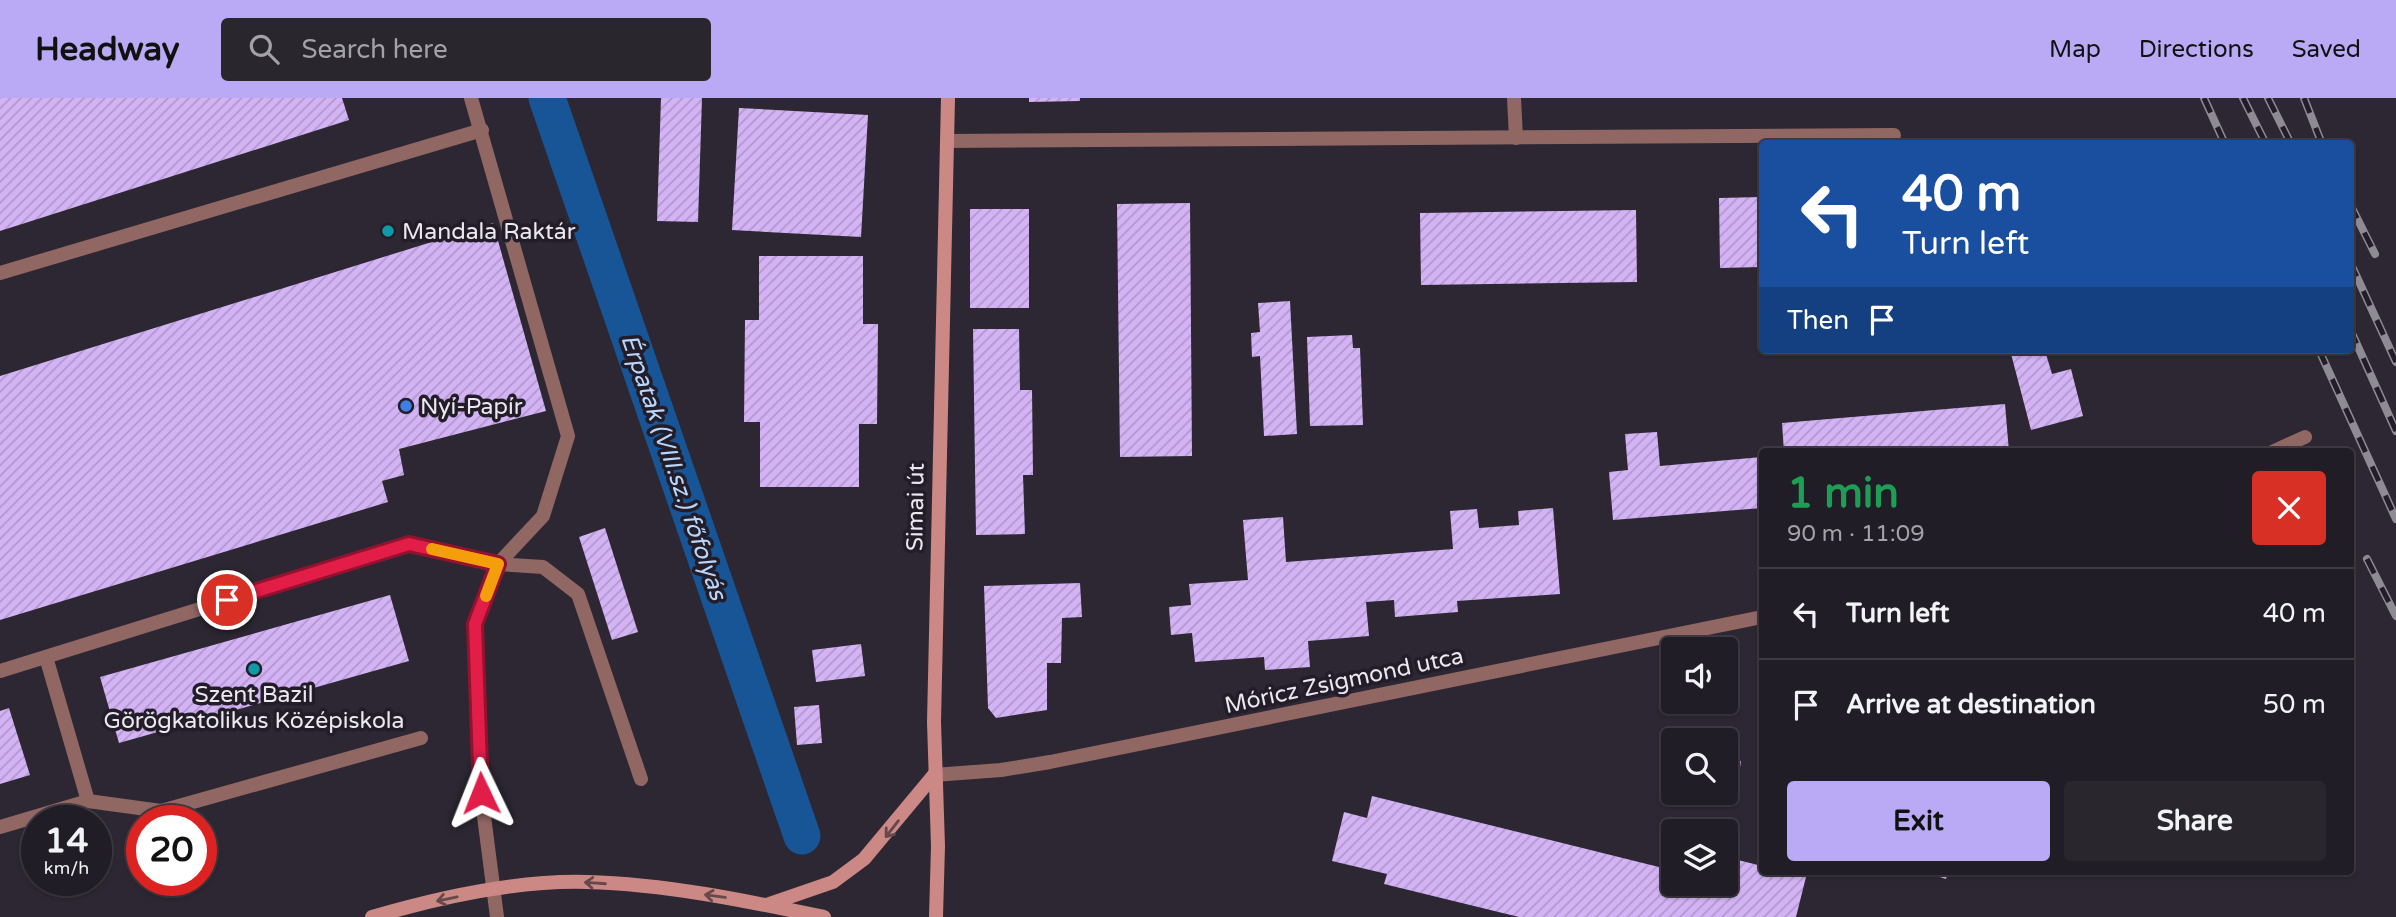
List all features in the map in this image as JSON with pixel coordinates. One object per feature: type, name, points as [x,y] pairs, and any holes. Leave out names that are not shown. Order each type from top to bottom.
[{"type":"main road","name":"Simai út","points":[[936,917],[938,846],[934,775],[939,409],[948,98]]},
{"type":"main road","points":[[766,905],[834,882],[864,859],[934,775]]},
{"type":"main road","points":[[372,917],[493,889],[586,882],[766,905],[824,917]]},
{"type":"street","points":[[471,98],[568,436],[543,516],[498,564],[475,624],[481,793],[497,917]]},
{"type":"street","points":[[1514,98],[1516,138]]},
{"type":"street","points":[[0,273],[482,130]]},
{"type":"street","points":[[947,141],[1894,135]]},
{"type":"street","points":[[2281,448],[2305,437]]},
{"type":"street","points":[[0,671],[409,544],[498,564],[543,567],[578,594],[641,779]]},
{"type":"street","name":"Móricz Zsigmond utca","points":[[934,775],[1001,770],[1050,762],[1759,618]]},
{"type":"street","points":[[46,657],[88,801]]},
{"type":"street","points":[[0,827],[88,801],[161,811],[421,738]]},
{"type":"building","points":[[0,98],[342,98],[349,120],[0,231]]},
{"type":"building","points":[[661,98],[702,98],[698,222],[657,221]]},
{"type":"building","points":[[1029,98],[1080,98],[1080,101],[1029,102]]},
{"type":"building","points":[[739,108],[868,115],[861,237],[732,230]]},
{"type":"building","points":[[1759,197],[1759,267],[1720,268],[1719,198]]},
{"type":"building","points":[[1190,203],[1192,456],[1120,457],[1117,204]]},
{"type":"building","points":[[970,209],[1029,209],[1029,308],[970,308]]},
{"type":"building","points":[[1636,210],[1637,282],[1421,285],[1420,213]]},
{"type":"building","points":[[493,223],[546,411],[399,449],[404,475],[382,481],[388,502],[0,620],[0,376]]},
{"type":"building","points":[[759,256],[863,256],[863,324],[878,324],[877,424],[859,424],[859,487],[760,487],[760,422],[744,422],[745,320],[759,320]]},
{"type":"building","points":[[1290,301],[1297,434],[1264,436],[1260,356],[1252,357],[1251,333],[1260,332],[1258,303]]},
{"type":"building","points":[[973,329],[1019,329],[1020,390],[1032,390],[1033,475],[1023,475],[1025,534],[976,535]]},
{"type":"building","points":[[1352,335],[1353,348],[1360,348],[1363,425],[1310,426],[1307,337]]},
{"type":"building","points":[[2011,354],[2046,354],[2052,374],[2071,369],[2083,416],[2031,430]]},
{"type":"building","points":[[2005,404],[2009,448],[1784,448],[1782,423]]},
{"type":"building","points":[[1657,432],[1660,466],[1759,457],[1759,508],[1613,520],[1609,472],[1628,470],[1625,434]]},
{"type":"building","points":[[1553,508],[1560,594],[1457,601],[1458,612],[1395,617],[1394,600],[1366,602],[1369,636],[1308,641],[1310,667],[1265,670],[1264,657],[1195,662],[1192,633],[1171,635],[1169,607],[1191,605],[1189,584],[1248,580],[1243,520],[1283,517],[1286,562],[1453,549],[1450,511],[1477,509],[1479,528],[1519,525],[1518,511]]},
{"type":"building","points":[[605,528],[638,632],[612,640],[579,537]]},
{"type":"building","points":[[1080,583],[1082,617],[1062,618],[1061,663],[1047,663],[1047,710],[996,718],[988,708],[984,586]]},
{"type":"building","name":"Szent Bazil Görögkatolikus Középiskola","points":[[390,595],[409,661],[119,743],[100,677]]},
{"type":"building","points":[[861,644],[865,676],[816,682],[812,650]]},
{"type":"building","points":[[819,705],[822,743],[797,745],[794,707]]},
{"type":"building","points":[[9,708],[30,775],[0,784],[0,711]]},
{"type":"building","points":[[1738,761],[1741,761],[1738,782]]},
{"type":"building","points":[[1372,796],[1661,868],[1661,896],[1738,896],[1738,860],[1759,865],[1759,875],[1806,877],[1796,917],[1519,917],[1384,884],[1387,874],[1332,861],[1344,812],[1367,818]]},
{"type":"waterway","name":"Érpatak (VIII.sz.) főfolyás","points":[[547,98],[802,836]]},
{"type":"railway","points":[[2204,98],[2223,140]]},
{"type":"railway","points":[[2243,98],[2264,140]]},
{"type":"railway","points":[[2268,98],[2289,140]]},
{"type":"railway","points":[[2304,98],[2320,140]]},
{"type":"railway","points":[[2354,212],[2375,254]]},
{"type":"railway","points":[[2354,271],[2396,362]]},
{"type":"railway","points":[[2354,338],[2396,431]]},
{"type":"railway","points":[[2321,354],[2396,519]]},
{"type":"railway","points":[[2367,559],[2396,616]]},
{"type":"slow traffic","points":[[432,549],[498,564],[486,596]]},
{"type":"place","name":"Mandala Raktár","points":[[388,231]]},
{"type":"place","name":"Nyí-Papír","points":[[406,406]]},
{"type":"place","name":"Szent Bazil Görögkatolikus Középiskola","points":[[254,669]]},
{"type":"route","points":[[227,600],[409,544],[498,564],[475,624],[481,793]]}]
